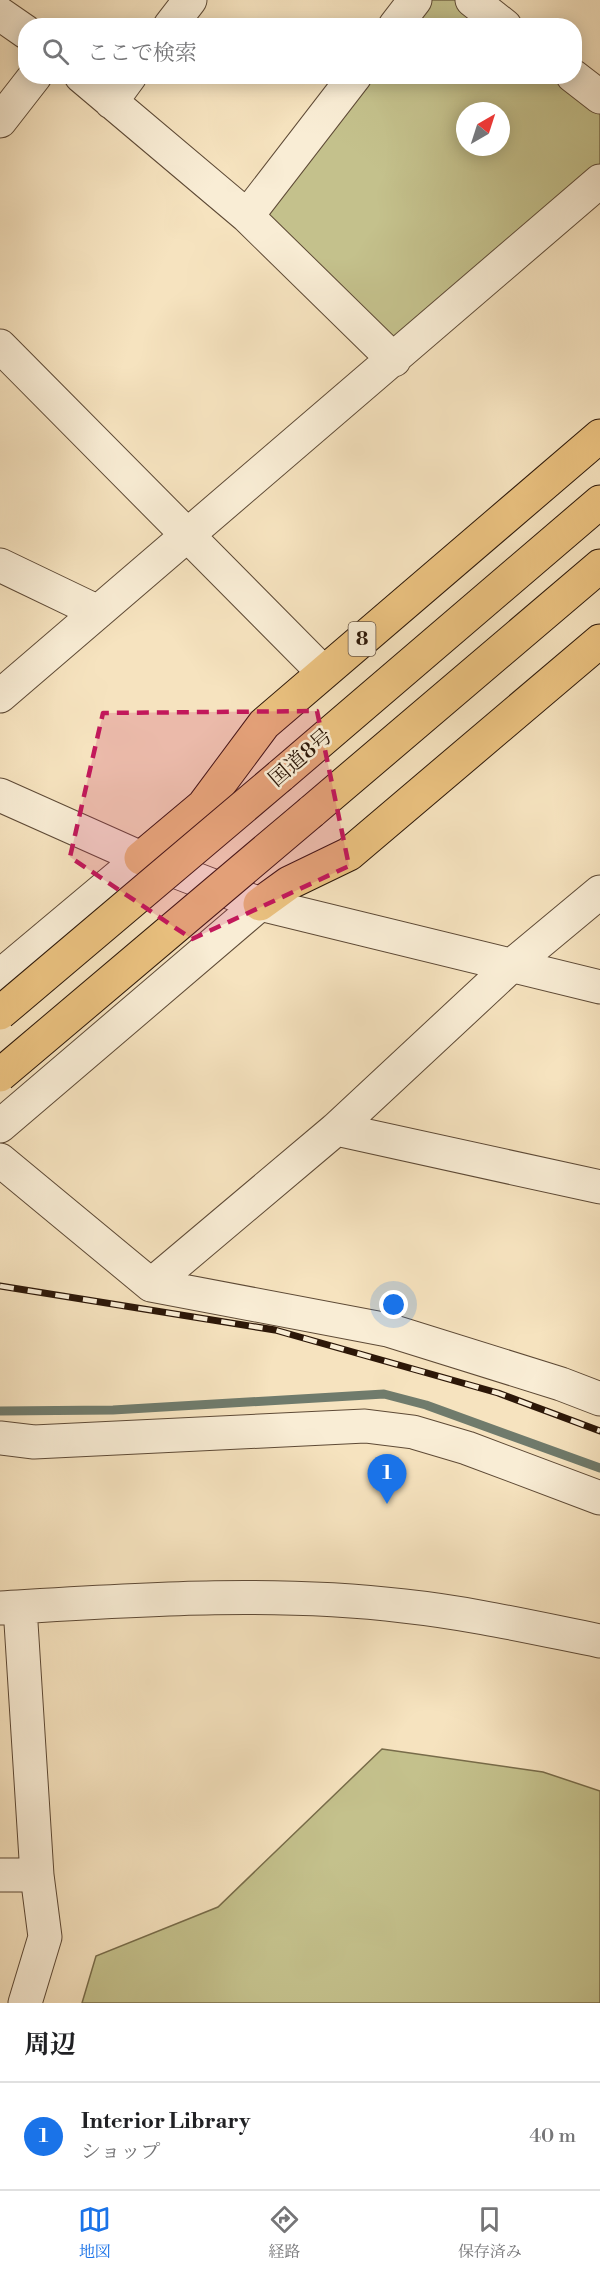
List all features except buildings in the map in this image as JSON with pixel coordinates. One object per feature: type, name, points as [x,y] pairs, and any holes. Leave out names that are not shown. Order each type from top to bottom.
[{"type":"highway","name":"8","points":[[141,858],[203,806],[264,724],[323,672],[596,446]]},
{"type":"highway","name":"国道8号","points":[[0,1013],[600,502]]},
{"type":"highway","points":[[0,1075],[600,566]]},
{"type":"highway","points":[[260,904],[289,883],[349,854],[600,641]]},
{"type":"street","points":[[176,18],[189,0]]},
{"type":"street","points":[[401,18],[415,0]]},
{"type":"street","points":[[472,0],[495,18]]},
{"type":"street","points":[[0,14],[18,26]]},
{"type":"street","points":[[582,83],[600,97]]},
{"type":"street","points":[[0,121],[29,84]]},
{"type":"street","points":[[105,84],[120,89],[393,360]]},
{"type":"street","points":[[247,216],[349,84]]},
{"type":"street","points":[[0,696],[600,181]]},
{"type":"street","points":[[0,346],[323,672]]},
{"type":"street","points":[[0,565],[98,612]]},
{"type":"street","points":[[0,795],[141,858],[260,904],[600,987]]},
{"type":"street","points":[[0,976],[141,858]]},
{"type":"street","points":[[151,1285],[336,1129],[511,966],[600,892]]},
{"type":"street","points":[[0,1126],[260,904]]},
{"type":"street","points":[[336,1129],[600,1187]]},
{"type":"street","points":[[0,1160],[151,1285],[388,1330],[561,1384],[600,1399]]},
{"type":"street","points":[[0,1438],[34,1442],[365,1426],[413,1432],[456,1445],[600,1498]]},
{"type":"street","points":[[25,2003],[45,1937],[10,1608],[157,1600],[309,1599],[413,1607],[489,1618],[599,1639]]},
{"type":"street","points":[[0,1875],[37,1875]]},
{"type":"highlighted area","points":[[317,711],[349,866],[192,939],[70,857],[103,713]]},
{"type":"shaded area","points":[[423,0],[472,0],[495,18],[408,18]]},
{"type":"shaded area","points":[[354,84],[582,84],[600,97],[600,169],[402,353],[247,216]]},
{"type":"shaded area","points":[[382,1749],[543,1772],[600,1791],[600,2003],[82,2003],[96,1956],[218,1907]]},
{"type":"waterway","points":[[0,1411],[113,1410],[384,1394],[426,1405],[600,1468]]},
{"type":"railway","points":[[0,1286],[275,1330],[498,1393],[600,1431]]},
{"type":"place","name":"Interior Library","points":[[387,1504]]}]
